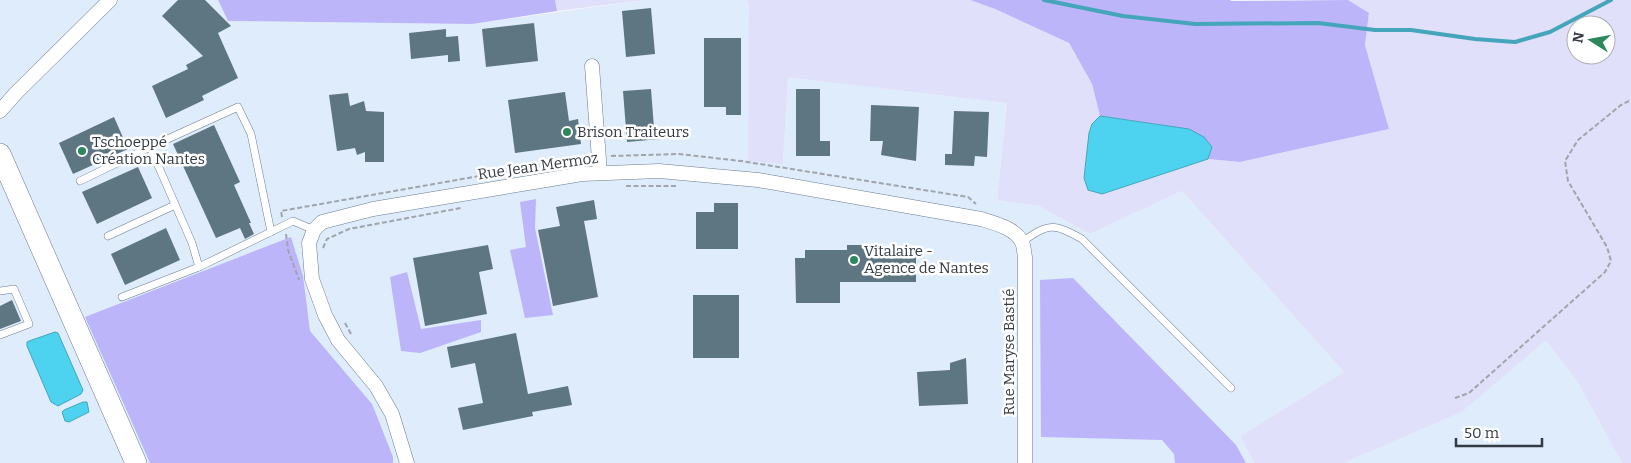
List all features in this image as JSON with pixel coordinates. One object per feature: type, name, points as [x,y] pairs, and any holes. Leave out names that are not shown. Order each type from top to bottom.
[{"type":"main road","points":[[0,154],[136,463]]},
{"type":"street","points":[[0,112],[16,93],[110,0]]},
{"type":"street","points":[[592,66],[600,173]]},
{"type":"street","points":[[0,94],[16,93]]},
{"type":"street","name":"Rue Jean Mermoz","points":[[314,230],[322,222],[373,209],[514,184],[582,174],[659,171],[758,180],[981,219],[1013,232],[1022,242]]},
{"type":"street","points":[[314,230],[309,243],[312,279],[325,315],[338,340],[376,386],[392,414],[407,463]]},
{"type":"street","name":"Rue Maryse Bastié","points":[[1022,242],[1025,257],[1025,463]]},
{"type":"lane","points":[[80,181],[150,147],[238,108],[251,134],[271,232]]},
{"type":"lane","points":[[150,147],[192,243],[199,267]]},
{"type":"lane","points":[[108,236],[175,205]]},
{"type":"lane","points":[[122,297],[199,267],[293,221],[314,230]]},
{"type":"lane","points":[[1022,242],[1037,231],[1047,227],[1064,230],[1082,239],[1231,388]]},
{"type":"lane","points":[[0,291],[14,289],[29,324],[0,335]]},
{"type":"path","points":[[1455,398],[1469,393],[1605,272],[1611,261],[1607,247],[1568,181],[1565,161],[1578,140],[1621,105],[1631,100]]},
{"type":"path","points":[[620,186],[684,186]]},
{"type":"path","points":[[300,285],[288,250],[281,211],[388,191]]},
{"type":"path","points":[[323,254],[327,239],[349,230],[466,207]]},
{"type":"path","points":[[342,318],[354,340]]},
{"type":"shaded area","points":[[0,0],[218,0],[228,21],[472,24],[646,0],[746,0],[749,5],[783,164],[788,76],[1007,103],[997,200],[1039,206],[1090,234],[1182,191],[1344,372],[1240,436],[1254,463],[0,463]]},
{"type":"shaded area","points":[[218,0],[555,0],[557,11],[472,24],[228,21]]},
{"type":"shaded area","points":[[555,0],[646,0],[557,11]]},
{"type":"shaded area","points":[[746,0],[970,0],[995,9],[1069,43],[1092,84],[1100,116],[1092,124],[1102,194],[1208,159],[1240,162],[1389,129],[1365,45],[1369,13],[1348,0],[1631,0],[1631,463],[1622,463],[1577,381],[1546,340],[1462,412],[1344,463],[1254,463],[1240,436],[1344,372],[1182,191],[1090,234],[1039,206],[997,200],[1007,103],[788,77],[783,164],[748,161],[749,5]]},
{"type":"shaded area","points":[[970,0],[1348,0],[1369,13],[1365,45],[1389,129],[1240,162],[1208,159],[1212,147],[1189,129],[1100,116],[1092,84],[1069,43],[995,9]]},
{"type":"shaded area","points":[[536,199],[535,228],[553,315],[525,318],[510,250],[526,247],[520,202]]},
{"type":"shaded area","points":[[291,237],[303,276],[310,331],[372,404],[393,457],[393,463],[150,463],[85,317]]},
{"type":"shaded area","points":[[407,272],[421,329],[481,320],[481,332],[420,353],[401,351],[390,277]]},
{"type":"shaded area","points":[[1073,278],[1236,445],[1246,463],[1175,463],[1174,454],[1162,440],[1041,437],[1040,280]]},
{"type":"shaded area","points":[[1546,339],[1577,381],[1622,463],[1344,463],[1462,412]]},
{"type":"water","points":[[1100,116],[1189,129],[1204,137],[1212,147],[1208,159],[1102,194],[1088,190],[1084,178],[1089,133],[1092,124]]},
{"type":"water","points":[[55,332],[58,333],[83,390],[81,394],[58,406],[51,402],[27,346],[29,341]]},
{"type":"water","points":[[87,402],[89,412],[69,422],[65,421],[62,412]]},
{"type":"building","points":[[178,0],[205,0],[231,26],[218,33],[238,78],[202,96],[204,100],[166,118],[152,86],[188,69],[186,65],[203,56],[162,16]]},
{"type":"building","points":[[651,8],[655,54],[626,57],[622,11]]},
{"type":"building","points":[[534,23],[538,61],[486,67],[482,29]]},
{"type":"building","points":[[446,29],[446,37],[458,36],[460,61],[448,62],[448,55],[411,59],[409,33]]},
{"type":"building","points":[[704,38],[741,38],[741,115],[726,115],[726,107],[704,107]]},
{"type":"building","points":[[651,89],[654,128],[659,128],[660,139],[627,142],[623,91]]},
{"type":"building","points":[[796,89],[820,89],[820,141],[830,141],[830,156],[796,156]]},
{"type":"building","points":[[565,92],[569,121],[578,119],[581,144],[515,153],[508,100]]},
{"type":"building","points":[[348,93],[350,106],[364,101],[366,111],[384,112],[384,162],[365,162],[365,152],[357,155],[355,148],[337,151],[329,95]]},
{"type":"building","points":[[871,105],[919,107],[916,161],[881,155],[883,141],[870,141]]},
{"type":"building","points":[[954,111],[989,112],[987,157],[975,156],[974,166],[945,165],[945,154],[952,154]]},
{"type":"building","points":[[114,117],[128,149],[73,174],[59,143]]},
{"type":"building","points":[[214,125],[240,182],[234,185],[254,234],[245,239],[240,228],[216,238],[173,144]]},
{"type":"building","points":[[138,167],[152,198],[97,224],[82,192]]},
{"type":"building","points":[[594,200],[597,219],[584,221],[598,297],[553,306],[538,230],[560,226],[556,207]]},
{"type":"building","points":[[714,203],[738,203],[738,249],[696,249],[696,212],[714,212]]},
{"type":"building","points":[[166,228],[180,260],[125,285],[111,254]]},
{"type":"building","points":[[488,245],[493,269],[479,272],[487,314],[425,326],[413,258]]},
{"type":"building","points":[[847,245],[864,245],[864,250],[916,250],[916,282],[840,282],[840,303],[796,303],[795,258],[805,258],[805,250],[847,250]]},
{"type":"building","points":[[693,295],[739,295],[739,358],[693,358]]},
{"type":"building","points":[[12,300],[21,321],[0,329],[0,306]]},
{"type":"building","points":[[516,333],[528,394],[568,386],[572,405],[532,412],[533,416],[463,430],[458,408],[483,403],[475,363],[451,368],[447,347]]},
{"type":"building","points":[[966,358],[968,404],[919,406],[917,372],[950,370],[950,363]]},
{"type":"waterway","points":[[1044,0],[1123,16],[1195,24],[1318,23],[1375,30],[1411,30],[1475,39],[1515,42],[1550,32],[1611,0]]},
{"type":"place","name":"Brison Traiteurs","points":[[567,132]]},
{"type":"place","name":"Tschoeppé Création Nantes","points":[[82,151]]},
{"type":"place","name":"Vitalaire - Agence de Nantes","points":[[854,260]]}]
